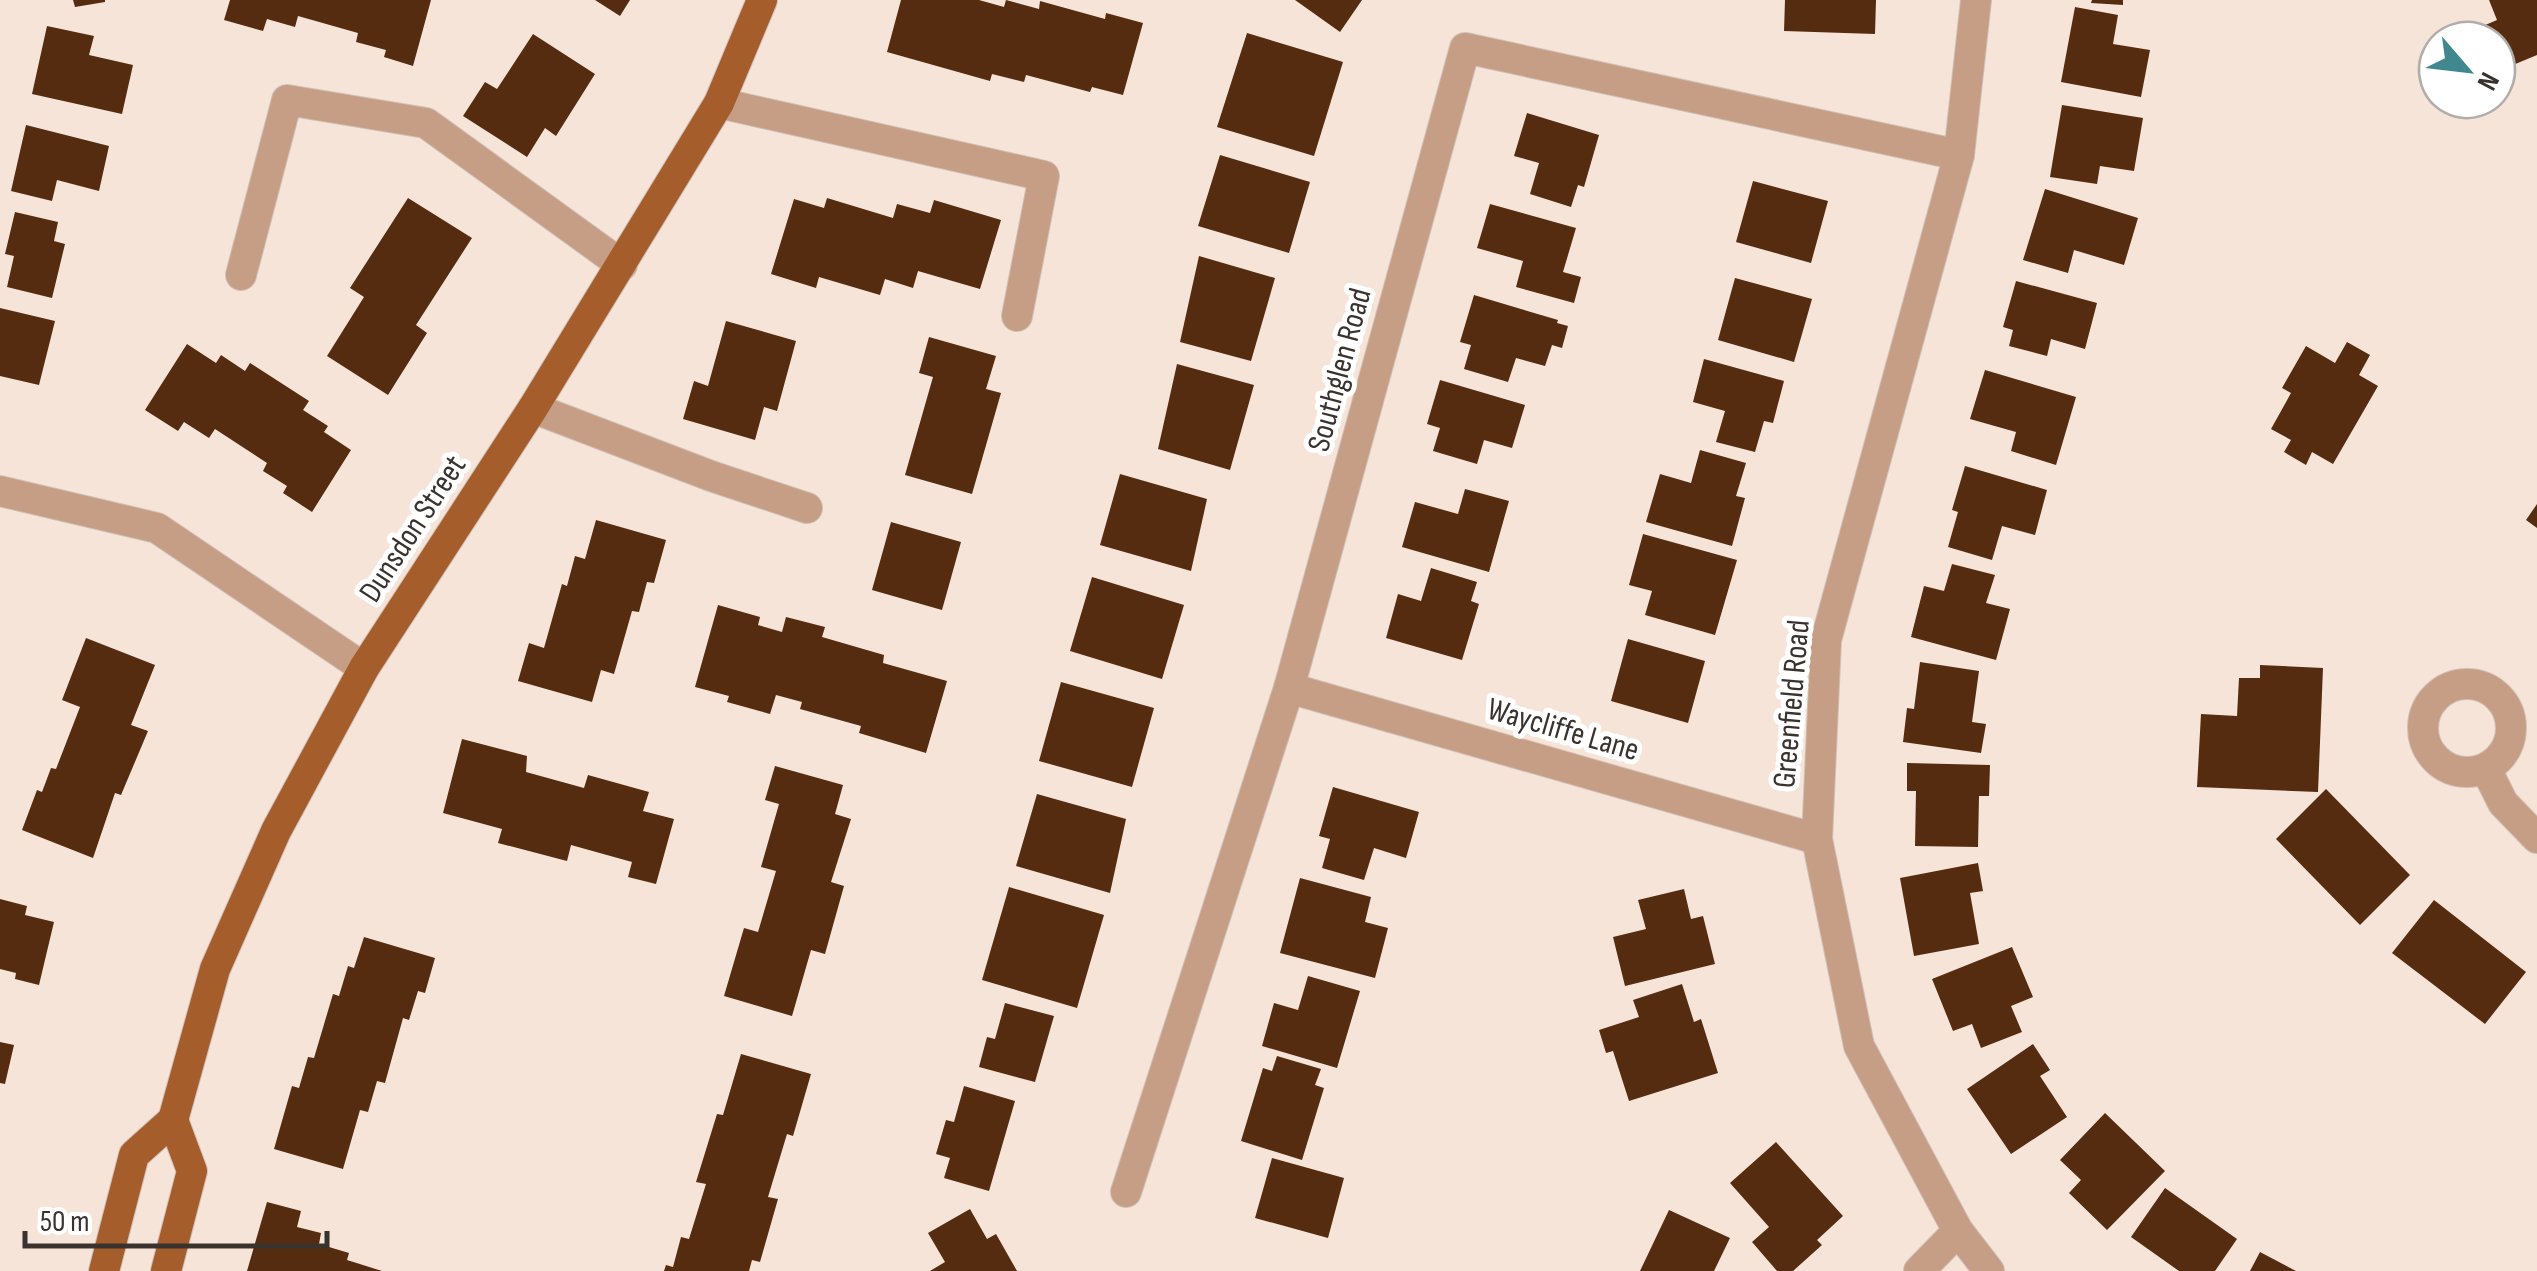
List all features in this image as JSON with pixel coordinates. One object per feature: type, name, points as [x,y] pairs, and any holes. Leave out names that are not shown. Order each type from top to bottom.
[{"type":"main road","name":"Dunsdon Street","points":[[173,1120],[214,969],[276,832],[364,668],[534,408],[719,104],[762,0]]},
{"type":"main road","points":[[104,1271],[134,1156],[173,1120],[192,1171],[166,1271]]},
{"type":"street","name":"Greenfield Road","points":[[1976,0],[1959,155],[1826,640],[1817,839],[1859,1046],[1958,1231],[1989,1271]]},
{"type":"street","name":"Southglen Road","points":[[1126,1192],[1289,688],[1465,48],[1959,155]]},
{"type":"street","points":[[240,274],[287,100],[426,123],[622,265]]},
{"type":"street","points":[[719,104],[1044,176],[1018,316]]},
{"type":"street","points":[[534,408],[711,476],[808,508]]},
{"type":"street","points":[[0,490],[158,528],[364,668]]},
{"type":"street","name":"Waycliffe Lane","points":[[1289,688],[1817,839]]},
{"type":"street","points":[[2486,769],[2503,802],[2537,838]]},
{"type":"street","points":[[1919,1271],[1958,1231]]},
{"type":"building","points":[[73,0],[105,0],[105,2],[75,7]]},
{"type":"building","points":[[230,0],[431,0],[413,66],[384,57],[386,50],[356,42],[358,33],[298,16],[295,27],[267,19],[263,31],[224,20]]},
{"type":"building","points":[[595,0],[630,0],[620,16]]},
{"type":"building","points":[[901,0],[979,0],[1004,7],[1006,0],[1039,9],[1040,1],[1105,19],[1106,13],[1143,23],[1123,95],[1092,87],[1090,92],[1026,75],[1024,82],[992,74],[990,81],[887,52]]},
{"type":"building","points":[[1295,0],[1362,0],[1340,32]]},
{"type":"building","points":[[1785,0],[1876,0],[1875,34],[1784,31]]},
{"type":"building","points":[[2123,0],[2123,5],[2091,3]]},
{"type":"building","points":[[2489,0],[2537,0],[2537,55],[2517,63],[2517,20],[2497,20]]},
{"type":"building","points":[[2075,7],[2118,15],[2113,44],[2150,50],[2141,97],[2061,82]]},
{"type":"building","points":[[47,26],[94,36],[89,55],[133,65],[122,114],[32,94]]},
{"type":"building","points":[[1247,33],[1343,62],[1314,156],[1217,127]]},
{"type":"building","points":[[533,34],[595,74],[556,136],[545,128],[527,157],[463,116],[485,82],[497,89]]},
{"type":"building","points":[[2062,105],[2143,118],[2134,171],[2100,166],[2097,184],[2050,177]]},
{"type":"building","points":[[1527,113],[1599,135],[1584,187],[1578,185],[1571,207],[1530,194],[1539,163],[1514,156]]},
{"type":"building","points":[[26,125],[109,146],[99,191],[57,180],[52,201],[11,191]]},
{"type":"building","points":[[1220,155],[1310,182],[1289,253],[1198,226]]},
{"type":"building","points":[[1753,181],[1828,201],[1811,263],[1736,242]]},
{"type":"building","points":[[2045,189],[2138,218],[2124,265],[2074,250],[2068,273],[2023,260]]},
{"type":"building","points":[[408,198],[472,238],[416,325],[427,333],[388,395],[327,356],[364,297],[350,288]]},
{"type":"building","points":[[827,198],[893,218],[897,204],[930,213],[934,200],[1001,220],[980,289],[918,271],[913,288],[885,279],[880,295],[819,277],[816,288],[771,274],[794,199],[824,208]]},
{"type":"building","points":[[1490,204],[1576,228],[1563,272],[1581,277],[1574,303],[1516,287],[1523,261],[1477,248]]},
{"type":"building","points":[[15,212],[58,222],[54,241],[65,244],[52,298],[7,287],[14,256],[5,254]]},
{"type":"building","points":[[1199,256],[1275,278],[1251,361],[1180,342]]},
{"type":"building","points":[[1735,278],[1812,299],[1794,362],[1718,340]]},
{"type":"building","points":[[2016,281],[2097,303],[2085,349],[2051,339],[2047,356],[2009,346],[2013,330],[2003,327]]},
{"type":"building","points":[[1474,295],[1568,326],[1562,348],[1552,345],[1545,366],[1516,358],[1508,382],[1464,369],[1471,345],[1460,342]]},
{"type":"building","points":[[0,308],[55,321],[39,385],[0,376]]},
{"type":"building","points":[[726,321],[796,341],[777,411],[764,407],[755,440],[683,419],[694,381],[708,386]]},
{"type":"building","points":[[929,337],[996,356],[986,389],[1001,393],[972,494],[905,475],[933,377],[919,373]]},
{"type":"building","points":[[2347,342],[2370,355],[2359,375],[2378,386],[2333,464],[2312,452],[2306,465],[2284,452],[2291,440],[2271,429],[2291,393],[2282,388],[2306,346],[2335,363]]},
{"type":"building","points":[[187,344],[216,363],[221,355],[245,371],[250,363],[309,401],[303,410],[328,426],[324,432],[351,450],[312,512],[283,493],[287,486],[263,471],[267,463],[215,429],[209,438],[184,422],[178,431],[145,410]]},
{"type":"building","points":[[1704,359],[1784,381],[1773,423],[1764,421],[1755,452],[1716,442],[1725,411],[1693,402]]},
{"type":"building","points":[[1177,364],[1254,385],[1230,470],[1158,449]]},
{"type":"building","points":[[1985,370],[2076,397],[2056,465],[2011,451],[2016,432],[1970,419]]},
{"type":"building","points":[[1440,380],[1525,405],[1512,448],[1484,440],[1477,464],[1433,451],[1440,428],[1427,424]]},
{"type":"building","points":[[1700,450],[1746,463],[1736,496],[1745,498],[1732,546],[1646,522],[1660,474],[1691,483]]},
{"type":"building","points":[[1965,466],[2047,490],[2035,535],[2002,526],[1992,560],[1948,547],[1958,512],[1952,510]]},
{"type":"building","points":[[1120,474],[1207,499],[1191,571],[1100,545]]},
{"type":"building","points":[[1465,489],[1509,501],[1489,572],[1402,547],[1415,502],[1458,514]]},
{"type":"building","points":[[2537,504],[2537,528],[2526,520]]},
{"type":"building","points":[[596,520],[666,540],[654,583],[647,582],[639,612],[632,611],[614,674],[601,670],[592,702],[518,681],[529,643],[544,648],[562,584],[567,586],[575,556],[585,559]]},
{"type":"building","points":[[891,522],[961,542],[942,610],[872,590]]},
{"type":"building","points":[[1643,534],[1737,560],[1715,635],[1645,615],[1652,591],[1629,585]]},
{"type":"building","points":[[1952,564],[1995,575],[1986,603],[2010,609],[1996,660],[1911,637],[1924,586],[1944,591]]},
{"type":"building","points":[[1431,568],[1477,582],[1471,601],[1479,604],[1462,660],[1386,638],[1398,594],[1421,601]]},
{"type":"building","points":[[1092,577],[1184,605],[1162,679],[1070,651]]},
{"type":"building","points":[[718,605],[760,617],[758,625],[782,632],[786,617],[825,627],[822,637],[884,655],[883,663],[947,681],[926,753],[859,733],[861,726],[800,709],[802,702],[776,695],[770,714],[727,702],[729,696],[695,687]]},
{"type":"building","points":[[86,638],[155,665],[131,725],[148,731],[121,795],[115,793],[93,858],[22,830],[37,790],[42,792],[51,768],[56,769],[80,707],[62,700]]},
{"type":"building","points":[[1628,639],[1705,661],[1688,723],[1611,701]]},
{"type":"building","points":[[1920,662],[1979,671],[1972,722],[1986,724],[1981,753],[1903,742],[1907,708],[1914,709]]},
{"type":"building","points":[[2260,665],[2323,668],[2318,792],[2197,787],[2201,714],[2237,716],[2239,678],[2260,678]]},
{"type":"building","points":[[1061,682],[1154,708],[1132,787],[1039,761]]},
{"type":"building","points":[[462,739],[527,756],[526,772],[584,788],[588,775],[649,792],[643,811],[674,819],[656,884],[628,877],[632,862],[571,845],[567,861],[498,843],[502,829],[443,813]]},
{"type":"building","points":[[1907,763],[1990,765],[1989,796],[1979,796],[1978,847],[1915,846],[1916,791],[1907,791]]},
{"type":"building","points":[[775,766],[843,785],[835,814],[851,819],[831,882],[844,886],[825,954],[811,950],[792,1016],[724,996],[744,928],[758,932],[776,871],[761,867],[779,804],[765,800]]},
{"type":"building","points":[[1333,787],[1419,812],[1406,858],[1374,848],[1364,880],[1322,868],[1330,839],[1319,836]]},
{"type":"building","points":[[2326,789],[2410,875],[2360,925],[2276,839]]},
{"type":"building","points":[[1037,794],[1126,819],[1110,893],[1016,866]]},
{"type":"building","points":[[1978,863],[1983,891],[1970,893],[1979,944],[1914,956],[1900,878]]},
{"type":"building","points":[[1300,878],[1371,897],[1365,922],[1388,928],[1375,978],[1280,953]]},
{"type":"building","points":[[1009,887],[1104,915],[1077,1008],[982,980]]},
{"type":"building","points":[[1684,889],[1691,919],[1703,916],[1715,964],[1625,986],[1613,937],[1646,929],[1638,900]]},
{"type":"building","points":[[0,899],[27,906],[25,915],[54,922],[39,985],[15,979],[16,973],[0,969]]},
{"type":"building","points":[[2434,900],[2526,972],[2485,1024],[2392,953]]},
{"type":"building","points":[[364,937],[435,958],[425,993],[418,991],[409,1020],[403,1018],[385,1083],[377,1081],[368,1112],[360,1110],[343,1169],[274,1149],[292,1086],[299,1088],[308,1057],[314,1058],[333,994],[339,996],[348,966],[354,968]]},
{"type":"building","points":[[2012,947],[2033,997],[2011,1006],[2022,1032],[1981,1048],[1972,1024],[1953,1031],[1932,979]]},
{"type":"building","points":[[1308,976],[1360,991],[1337,1068],[1262,1046],[1274,1003],[1298,1010]]},
{"type":"building","points":[[1682,984],[1694,1022],[1701,1019],[1718,1073],[1629,1101],[1613,1051],[1606,1053],[1599,1030],[1639,1017],[1633,1000]]},
{"type":"building","points":[[1005,1003],[1054,1016],[1035,1082],[979,1067],[987,1037],[995,1039]]},
{"type":"building","points":[[0,1042],[14,1045],[5,1084],[0,1083]]},
{"type":"building","points":[[2033,1044],[2050,1070],[2040,1076],[2067,1117],[2011,1154],[1967,1089]]},
{"type":"building","points":[[741,1054],[811,1074],[793,1136],[787,1134],[768,1197],[778,1199],[760,1262],[752,1260],[749,1271],[664,1271],[666,1265],[673,1267],[681,1237],[689,1239],[706,1184],[696,1182],[717,1114],[723,1115]]},
{"type":"building","points":[[1277,1056],[1321,1069],[1315,1085],[1324,1088],[1302,1160],[1241,1141],[1263,1068],[1272,1071]]},
{"type":"building","points":[[964,1086],[1015,1101],[989,1191],[944,1178],[950,1158],[936,1154],[946,1120],[954,1122]]},
{"type":"building","points":[[2105,1113],[2165,1171],[2107,1230],[2069,1193],[2081,1180],[2060,1160]]},
{"type":"building","points":[[1776,1142],[1843,1216],[1817,1240],[1822,1245],[1793,1271],[1777,1271],[1752,1242],[1769,1227],[1730,1183]]},
{"type":"building","points":[[1272,1158],[1344,1178],[1328,1238],[1255,1218]]},
{"type":"building","points":[[2165,1188],[2237,1239],[2215,1271],[2179,1271],[2131,1237]]},
{"type":"building","points":[[267,1202],[301,1211],[297,1227],[321,1233],[319,1244],[349,1253],[347,1260],[382,1271],[247,1271]]},
{"type":"building","points":[[970,1209],[987,1239],[996,1234],[1017,1271],[930,1271],[945,1262],[928,1233]]},
{"type":"building","points":[[1669,1210],[1730,1238],[1714,1271],[1640,1271]]},
{"type":"building","points":[[2260,1252],[2296,1271],[2250,1271]]}]
